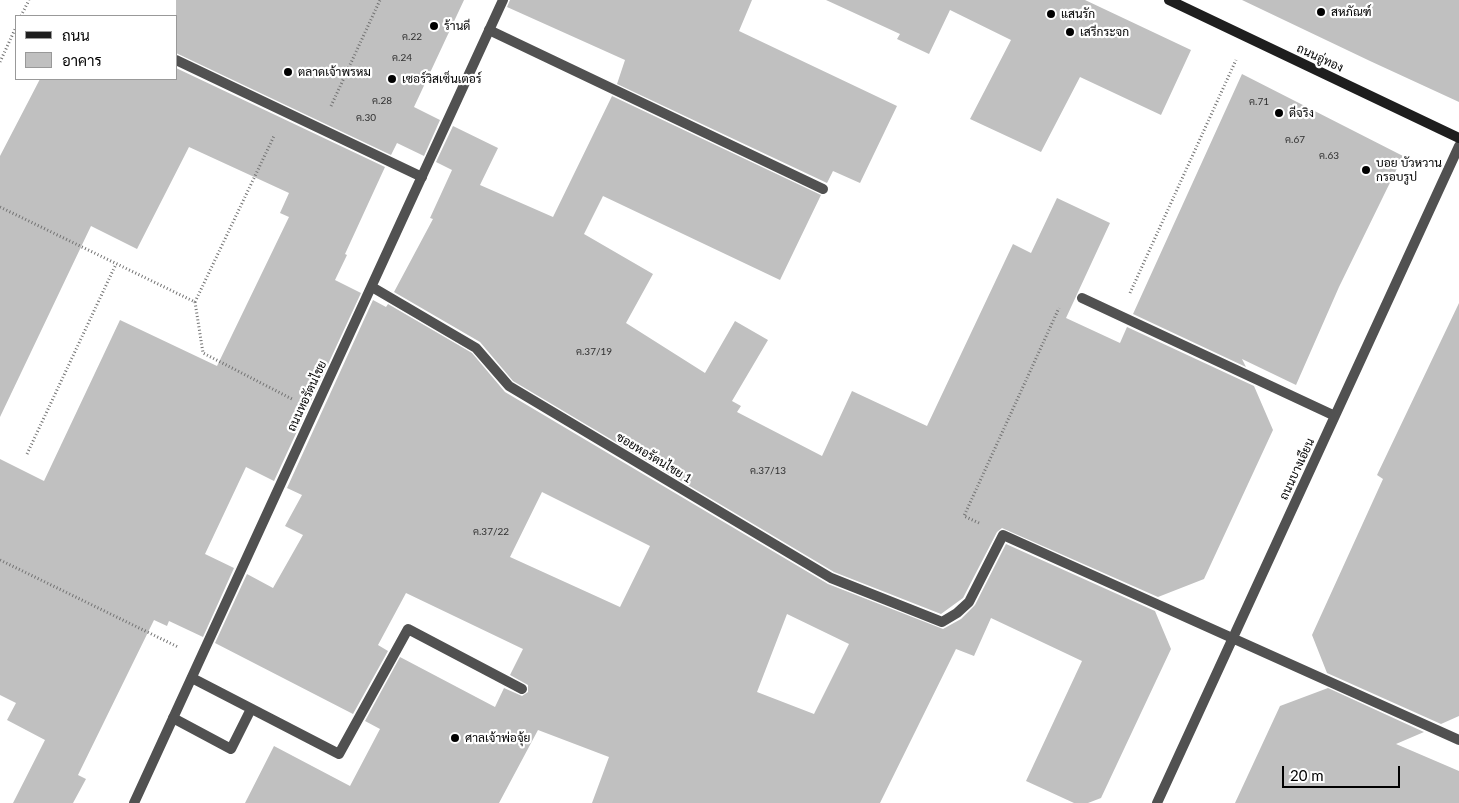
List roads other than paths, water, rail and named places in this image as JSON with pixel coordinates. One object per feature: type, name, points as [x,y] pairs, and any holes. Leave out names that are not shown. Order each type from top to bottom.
[{"type":"main road","name":"ถนนอู่ทอง","points":[[1169,0],[1459,138]]},
{"type":"street","name":"ถนนหอรัตนไชย","points":[[134,803],[503,0]]},
{"type":"street","points":[[489,30],[823,189]]},
{"type":"street","points":[[178,61],[422,177]]},
{"type":"street","name":"ถนนบางเอียน","points":[[1157,803],[1459,146]]},
{"type":"street","name":"ซอยหอรัตนไชย 1","points":[[372,286],[476,348],[509,386],[831,578],[942,622],[957,614],[970,602],[1003,535],[1233,637]]},
{"type":"street","points":[[1082,298],[1335,416]]},
{"type":"street","points":[[192,678],[339,754],[408,629],[522,689]]},
{"type":"street","points":[[1233,637],[1459,740]]},
{"type":"street","points":[[173,718],[231,749],[251,709]]},
{"type":"place","name":"สหภัณฑ์","points":[[1321,12]]},
{"type":"place","name":"แสนรัก","points":[[1051,14]]},
{"type":"place","name":"ร้านดี","points":[[434,26]]},
{"type":"place","name":"เสรีกระจก","points":[[1070,32]]},
{"type":"place","name":"ตลาดเจ้าพรหม","points":[[288,72]]},
{"type":"place","name":"เซอร์วิสเซ็นเตอร์","points":[[392,79]]},
{"type":"place","name":"ดีจริง","points":[[1279,113]]},
{"type":"place","name":"บอย บัวหวาน กรอบรูป","points":[[1366,170]]},
{"type":"place","name":"ศาลเจ้าพ่อจุ้ย","points":[[455,738]]}]
